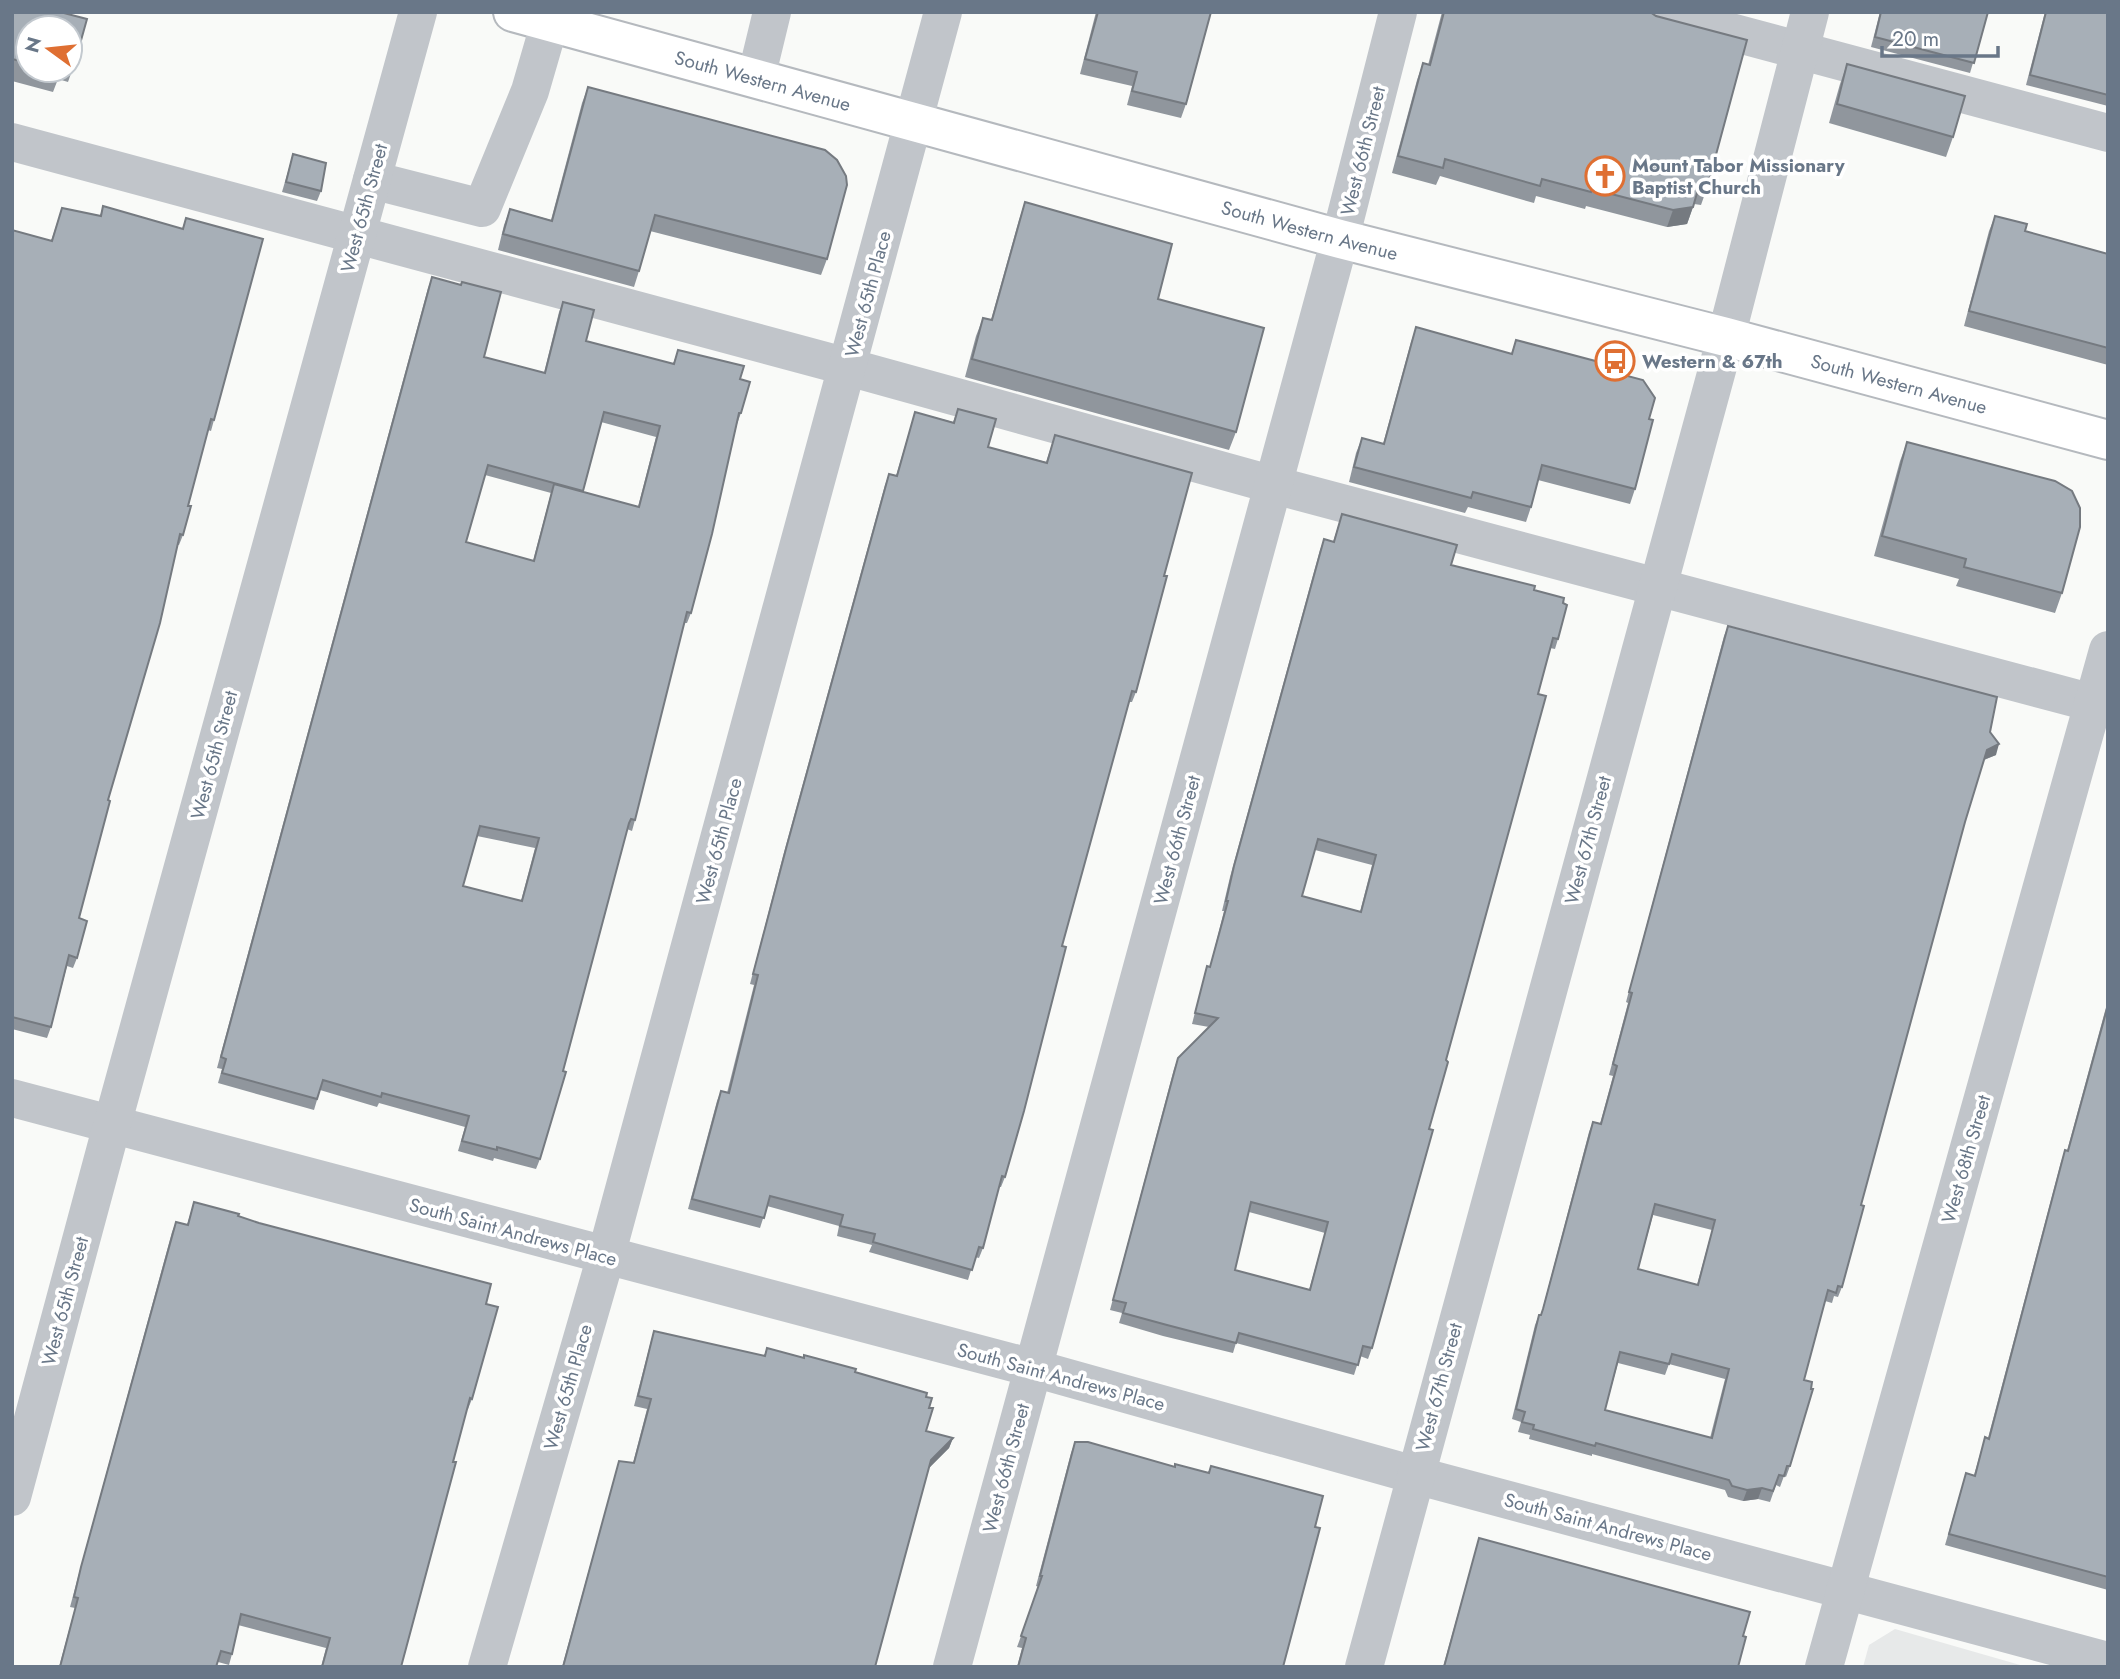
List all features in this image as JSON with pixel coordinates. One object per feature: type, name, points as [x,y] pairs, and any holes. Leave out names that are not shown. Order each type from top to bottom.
[{"type":"main road","name":"South Western Avenue","points":[[513,12],[1340,239],[1726,337],[2108,440]]},
{"type":"street","name":"West 65th Street","points":[[12,1497],[418,12]]},
{"type":"street","points":[[756,78],[772,12]]},
{"type":"street","name":"West 65th Place","points":[[487,1667],[606,1256],[943,12]]},
{"type":"street","name":"West 66th Street","points":[[952,1667],[1274,485],[1398,12]]},
{"type":"street","points":[[1656,12],[2108,133]]},
{"type":"street","name":"West 67th Street","points":[[1364,1667],[1726,337],[1810,12]]},
{"type":"street","points":[[372,180],[482,208],[530,90],[550,22]]},
{"type":"street","points":[[12,142],[848,367],[1274,485],[2101,705]]},
{"type":"street","name":"West 68th Street","points":[[1824,1667],[2101,705],[2108,650]]},
{"type":"street","name":"South Saint Andrews Place","points":[[12,1098],[1033,1368],[1415,1475],[2108,1661]]},
{"type":"shaded area","points":[[1895,1629],[2027,1667],[1863,1667],[1869,1645]]},
{"type":"building","points":[[13,12],[68,14],[14,14],[12,59]]},
{"type":"building","points":[[1098,12],[1211,12],[1186,104],[1132,91],[1137,72],[1085,59]]},
{"type":"building","points":[[1444,12],[1650,12],[1656,16],[1747,40],[1707,188],[1699,186],[1693,207],[1673,210],[1542,179],[1540,186],[1445,159],[1443,168],[1398,156],[1423,63],[1430,65]]},
{"type":"building","points":[[1881,12],[1988,12],[1974,63],[1875,37]]},
{"type":"building","points":[[2046,12],[2108,12],[2108,95],[2030,75]]},
{"type":"building","points":[[1847,64],[1965,96],[1953,137],[1837,104]]},
{"type":"building","points":[[588,87],[825,150],[837,160],[846,176],[847,185],[827,259],[655,215],[639,271],[503,234],[510,209],[552,221]]},
{"type":"building","points":[[293,154],[326,163],[321,191],[286,182]]},
{"type":"building","points":[[1025,202],[1172,244],[1158,299],[1264,328],[1236,432],[972,359],[983,318],[992,320]]},
{"type":"building","points":[[103,206],[183,229],[186,218],[263,239],[214,420],[211,419],[183,535],[180,534],[160,623],[108,800],[110,801],[79,918],[87,921],[77,958],[69,955],[51,1027],[12,1017],[12,230],[52,241],[62,208],[101,216]]},
{"type":"building","points":[[1995,216],[2027,224],[2025,231],[2108,254],[2108,348],[1969,311]]},
{"type":"building","points":[[432,277],[501,292],[484,357],[545,373],[563,302],[594,310],[586,341],[674,364],[678,350],[744,366],[740,379],[750,382],[739,413],[712,534],[691,613],[687,612],[635,820],[631,819],[629,823],[563,1071],[566,1072],[540,1159],[462,1141],[469,1116],[382,1093],[381,1097],[323,1080],[317,1099],[222,1073],[226,1059],[221,1057]],"holes":[[[604,412],[660,426],[639,507],[554,484],[534,561],[466,542],[488,465],[583,491]],[[480,826],[539,838],[522,901],[463,886]]]},
{"type":"building","points":[[1416,327],[1512,354],[1516,340],[1603,363],[1601,369],[1643,380],[1655,398],[1649,419],[1653,420],[1635,489],[1542,465],[1531,507],[1473,492],[1471,498],[1354,467],[1362,438],[1384,444]]},
{"type":"building","points":[[958,409],[996,419],[988,447],[1047,463],[1055,435],[1192,473],[1136,692],[1132,691],[1062,946],[1066,947],[1024,1111],[1005,1177],[1002,1176],[983,1248],[979,1247],[972,1270],[873,1242],[875,1234],[840,1226],[843,1215],[770,1196],[764,1218],[692,1199],[721,1091],[729,1093],[758,975],[753,974],[889,474],[897,476],[915,412],[954,423]]},
{"type":"building","points":[[1907,442],[2055,481],[2072,491],[2080,508],[2080,527],[2062,593],[1964,567],[1966,559],[1882,536]]},
{"type":"building","points":[[1342,514],[1457,545],[1451,565],[1535,586],[1534,590],[1564,598],[1563,603],[1567,605],[1558,639],[1553,638],[1538,694],[1546,696],[1446,1060],[1448,1062],[1429,1129],[1433,1130],[1372,1348],[1363,1346],[1358,1365],[1239,1333],[1236,1343],[1167,1325],[1123,1313],[1126,1303],[1113,1300],[1178,1058],[1218,1018],[1195,1013],[1228,901],[1234,866],[1324,539],[1334,542]],"holes":[[[1318,839],[1376,855],[1361,912],[1302,896]],[[1251,1202],[1328,1222],[1310,1290],[1235,1270]]]},
{"type":"building","points":[[1728,626],[1997,697],[1990,732],[1999,744],[1987,750],[1965,822],[1861,1205],[1864,1206],[1842,1287],[1838,1286],[1836,1293],[1828,1290],[1804,1380],[1812,1382],[1813,1389],[1790,1466],[1787,1466],[1784,1476],[1779,1475],[1773,1491],[1762,1488],[1747,1490],[1732,1486],[1729,1480],[1596,1443],[1595,1446],[1533,1429],[1534,1425],[1522,1422],[1525,1412],[1516,1409],[1539,1315],[1543,1309],[1593,1122],[1601,1124],[1617,1066],[1613,1064],[1632,993],[1629,992]],"holes":[[[1655,1204],[1715,1220],[1698,1285],[1638,1269]],[[1620,1352],[1669,1364],[1672,1354],[1729,1369],[1712,1438],[1605,1410]]]},
{"type":"building","points":[[2108,1005],[2108,1577],[1949,1534],[1966,1473],[1975,1476],[1985,1437],[1989,1439],[2065,1150],[2068,1151]]},
{"type":"building","points":[[194,1202],[239,1214],[238,1216],[259,1223],[491,1284],[486,1304],[498,1307],[472,1399],[470,1398],[453,1462],[456,1462],[401,1667],[322,1667],[330,1638],[241,1614],[232,1654],[221,1651],[216,1667],[60,1667],[78,1598],[74,1597],[81,1567],[176,1222],[188,1225]]},
{"type":"building","points":[[654,1331],[765,1356],[767,1348],[804,1358],[804,1355],[856,1369],[855,1372],[927,1393],[926,1397],[932,1398],[929,1408],[933,1408],[926,1431],[953,1438],[931,1460],[875,1667],[563,1667],[619,1461],[634,1463],[651,1399],[638,1396]]},
{"type":"building","points":[[1075,1442],[1088,1442],[1175,1467],[1175,1464],[1209,1473],[1211,1466],[1323,1496],[1315,1527],[1320,1528],[1283,1667],[1018,1667],[1026,1638],[1021,1636],[1042,1576]]},
{"type":"building","points":[[1479,1538],[1750,1612],[1738,1667],[1444,1667]]},
{"type":"place","name":"Mount Tabor Missionary Baptist Church","points":[[1605,176]]},
{"type":"place","name":"Western & 67th","points":[[1615,361]]}]
